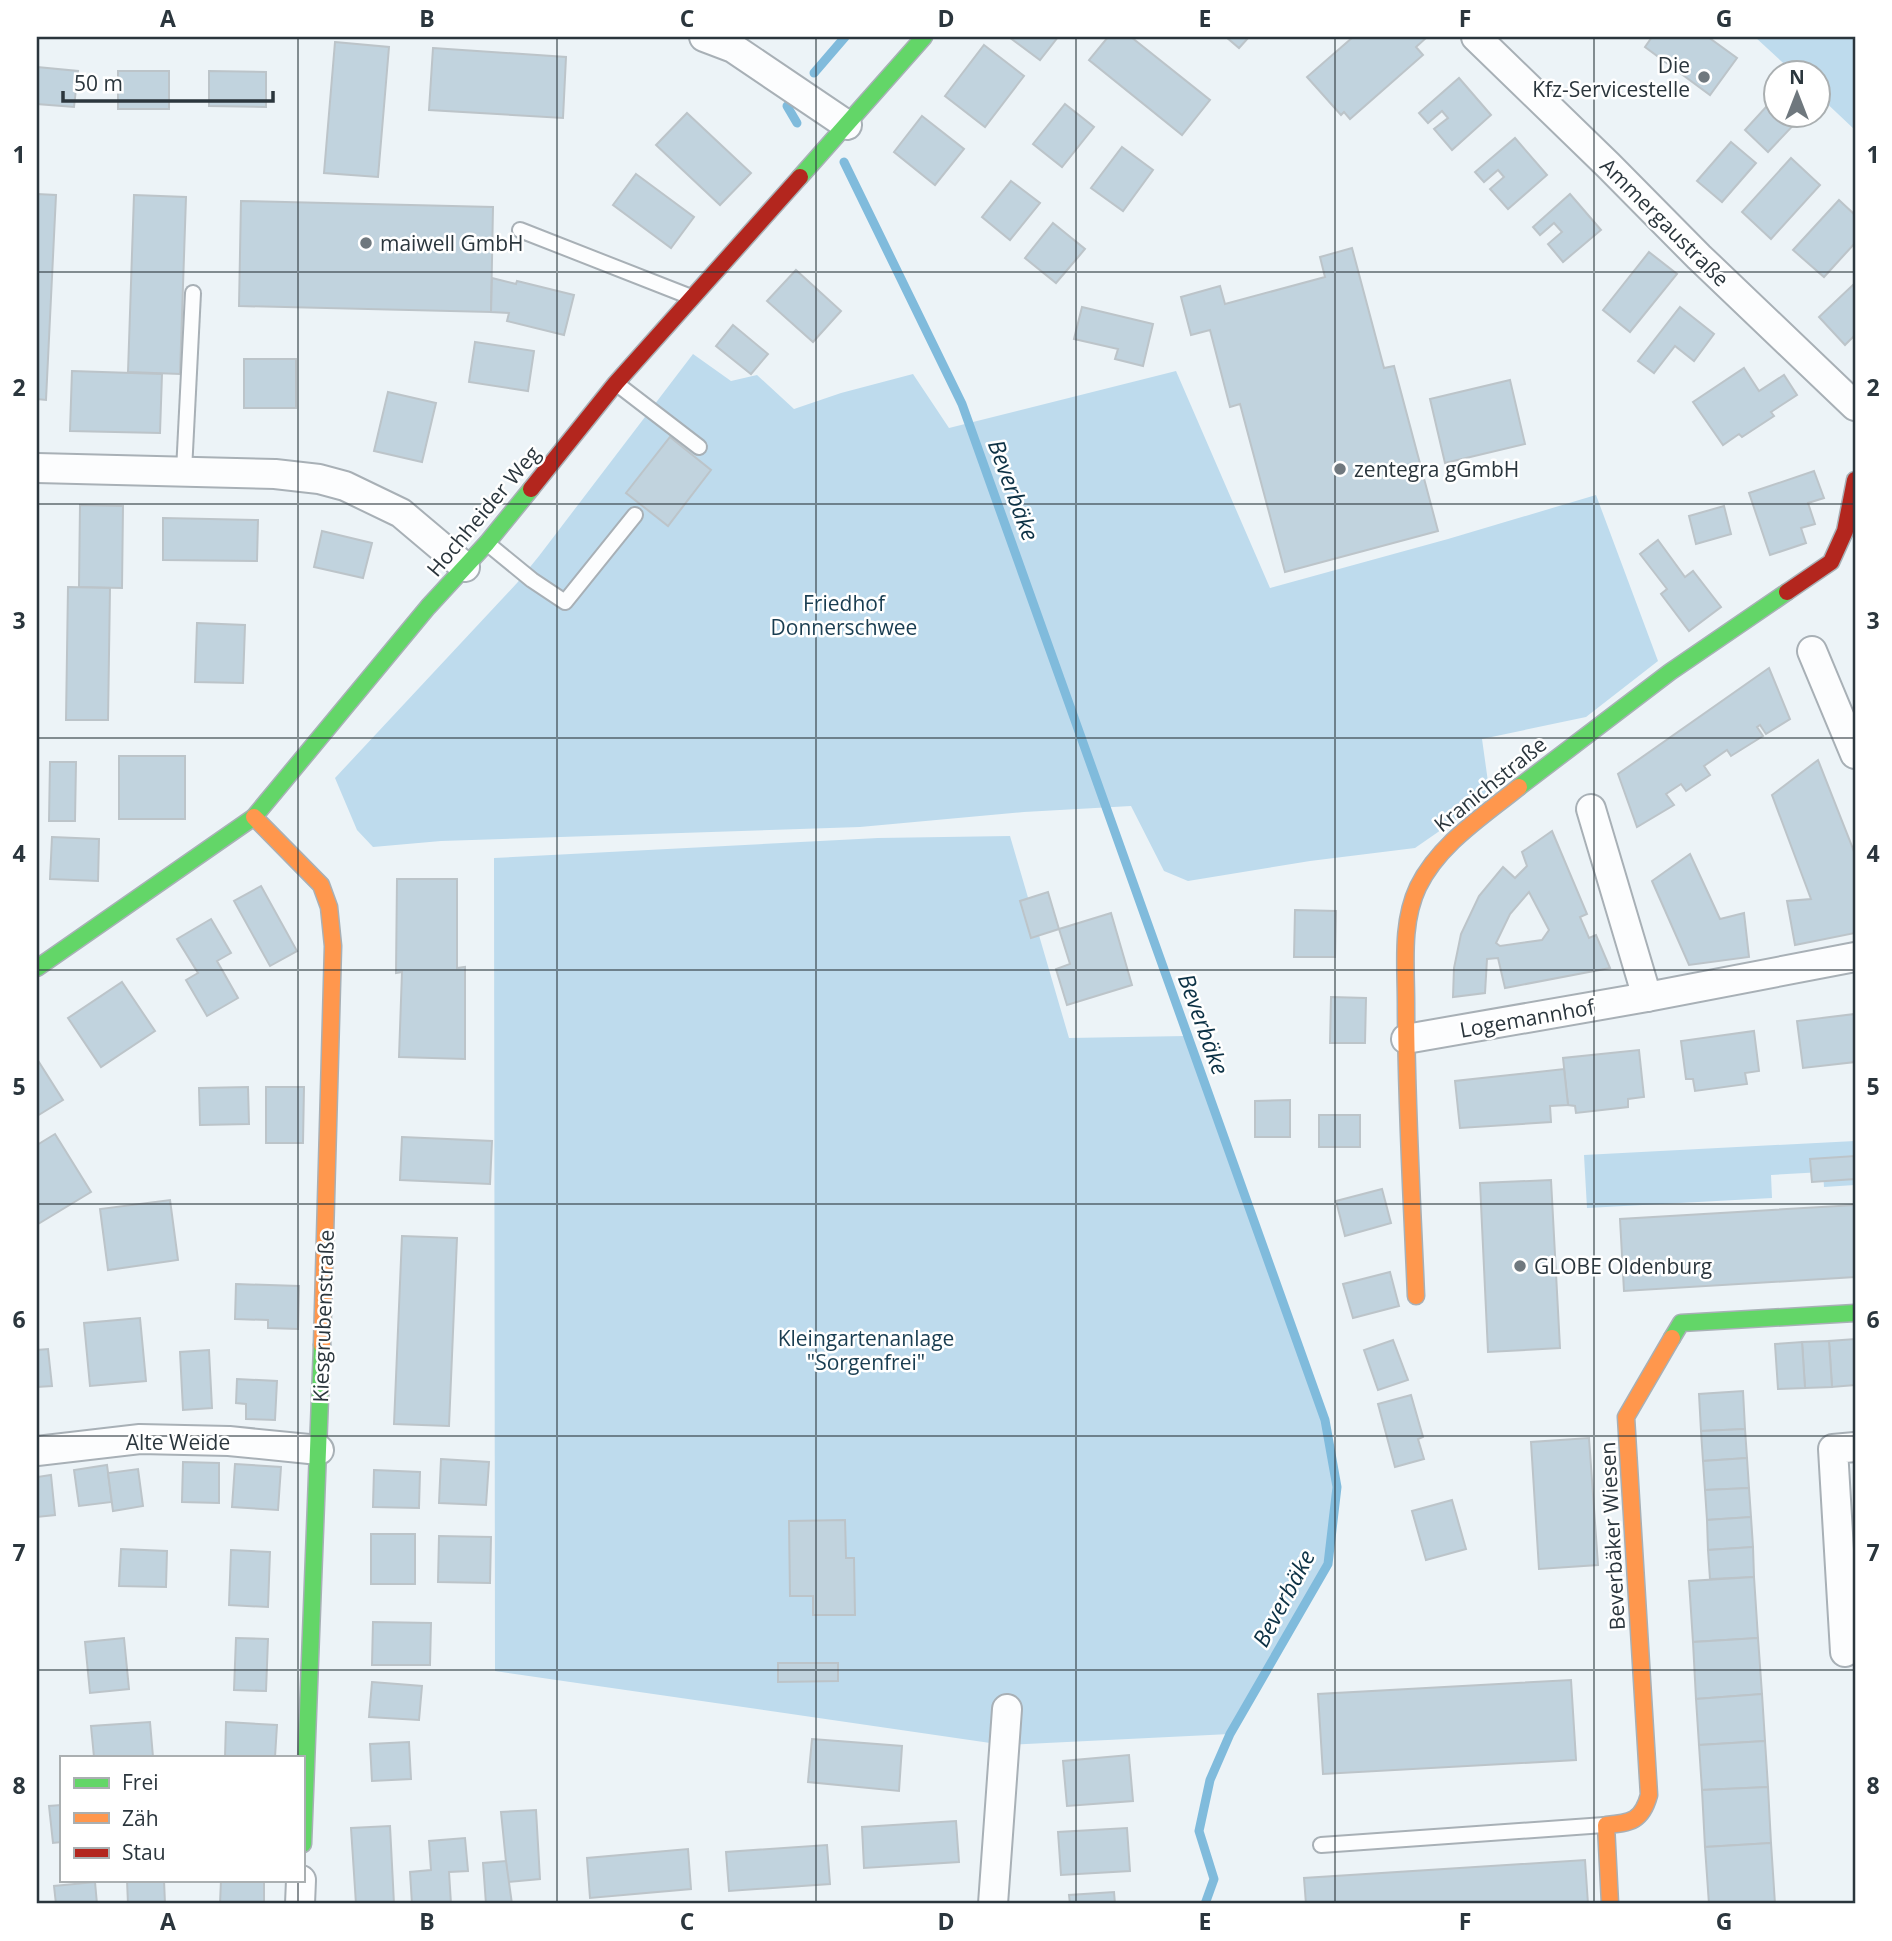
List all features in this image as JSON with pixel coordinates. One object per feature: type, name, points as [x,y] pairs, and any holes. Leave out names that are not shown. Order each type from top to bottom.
[{"type":"street","points":[[704,37],[733,48],[846,125]]},
{"type":"street","name":"Hochheider Weg","points":[[37,968],[254,817],[419,618],[487,543],[616,383],[924,37]]},
{"type":"street","name":"Ammergaustraße","points":[[1476,37],[1855,406]]},
{"type":"street","points":[[37,468],[275,474],[319,479],[345,486],[401,513],[465,567]]},
{"type":"street","name":"Kranichstraße","points":[[1416,1296],[1406,1039],[1406,928],[1417,889],[1445,847],[1545,765],[1670,673],[1831,562],[1846,528],[1855,480]]},
{"type":"street","points":[[1812,652],[1855,754]]},
{"type":"street","points":[[1591,809],[1647,997]]},
{"type":"street","name":"Kiesgrubenstraße","points":[[254,817],[321,885],[329,907],[333,946],[319,1450],[304,1819]]},
{"type":"street","name":"Logemannhof","points":[[1406,1039],[1855,957]]},
{"type":"street","name":"Beverbäker Wiesen","points":[[1606,1825],[1625,1824],[1638,1819],[1646,1809],[1649,1795],[1626,1416],[1681,1323],[1855,1313]]},
{"type":"street","name":"Alte Weide","points":[[37,1451],[140,1439],[229,1441],[319,1450]]},
{"type":"street","points":[[1845,1652],[1833,1449],[1855,1447]]},
{"type":"street","points":[[993,1904],[1007,1709]]},
{"type":"street","points":[[1606,1825],[1611,1904]]},
{"type":"street","points":[[300,1904],[301,1882]]},
{"type":"lane","points":[[520,230],[692,298]]},
{"type":"lane","points":[[184,471],[193,293]]},
{"type":"lane","points":[[616,383],[699,447]]},
{"type":"lane","points":[[487,543],[532,580],[565,602],[635,515]]},
{"type":"lane","points":[[1321,1845],[1606,1825]]},
{"type":"green space","points":[[1755,37],[1855,37],[1855,130],[1832,108],[1832,60],[1780,60]]},
{"type":"green space","name":"Friedhof Donnerschwee","points":[[693,354],[731,381],[757,375],[794,409],[913,374],[949,428],[1176,371],[1270,588],[1596,495],[1658,661],[1586,717],[1482,739],[1490,796],[1415,848],[1310,861],[1188,881],[1164,871],[1131,806],[1024,812],[860,827],[441,841],[373,847],[357,830],[335,778],[517,583]]},
{"type":"green space","name":"Kleingartenanlage \"Sorgenfrei\"","points":[[1010,836],[1069,1038],[1186,1036],[1251,1224],[1325,1420],[1336,1481],[1328,1564],[1230,1734],[1004,1745],[495,1671],[494,858],[878,838]]},
{"type":"green space","points":[[1855,1141],[1855,1185],[1824,1187],[1823,1172],[1771,1175],[1772,1198],[1587,1208],[1584,1155]]},
{"type":"building","points":[[1009,37],[1058,37],[1040,60]]},
{"type":"building","points":[[1108,37],[1131,37],[1210,100],[1182,135],[1089,60]]},
{"type":"building","points":[[1226,37],[1249,37],[1239,48]]},
{"type":"building","points":[[1353,37],[1427,37],[1416,47],[1423,55],[1350,119],[1344,112],[1341,115],[1307,77]]},
{"type":"building","name":"Die Kfz-Servicestelle","points":[[1652,37],[1708,37],[1737,58],[1710,95],[1645,47]]},
{"type":"building","points":[[335,42],[389,47],[378,177],[324,173]]},
{"type":"building","points":[[984,45],[1024,76],[985,127],[945,96]]},
{"type":"building","points":[[433,48],[566,57],[563,118],[429,110]]},
{"type":"building","points":[[37,67],[78,71],[74,107],[37,104]]},
{"type":"building","points":[[118,71],[169,71],[169,109],[118,109]]},
{"type":"building","points":[[209,71],[266,72],[266,107],[209,106]]},
{"type":"building","points":[[1459,78],[1491,115],[1452,150],[1434,129],[1448,118],[1442,111],[1428,123],[1419,113]]},
{"type":"building","points":[[1065,104],[1094,127],[1062,167],[1033,144]]},
{"type":"building","points":[[1762,111],[1762,130],[1789,130],[1768,152],[1745,130]]},
{"type":"building","points":[[687,113],[751,173],[720,205],[656,145]]},
{"type":"building","points":[[922,116],[964,149],[935,185],[894,152]]},
{"type":"building","points":[[1515,138],[1547,175],[1508,209],[1490,189],[1504,177],[1498,170],[1484,182],[1475,172]]},
{"type":"building","points":[[1731,142],[1756,163],[1722,202],[1697,181]]},
{"type":"building","points":[[1122,147],[1153,170],[1123,211],[1091,188]]},
{"type":"building","points":[[1791,158],[1820,185],[1771,239],[1742,212]]},
{"type":"building","points":[[636,174],[694,217],[671,248],[613,205]]},
{"type":"building","points":[[1011,181],[1040,203],[1010,240],[982,217]]},
{"type":"building","points":[[37,194],[56,195],[46,400],[37,399]]},
{"type":"building","points":[[1570,194],[1601,230],[1563,262],[1548,244],[1562,232],[1554,223],[1540,235],[1533,227]]},
{"type":"building","points":[[134,195],[186,197],[180,374],[128,372]]},
{"type":"building","points":[[1839,200],[1855,215],[1855,243],[1824,277],[1793,250]]},
{"type":"building","name":"maiwell GmbH","points":[[241,201],[493,207],[491,312],[239,306]]},
{"type":"building","points":[[1053,223],[1085,249],[1056,283],[1025,258]]},
{"type":"building","name":"zentegra gGmbH","points":[[1352,248],[1384,368],[1394,366],[1438,531],[1285,572],[1240,404],[1230,407],[1210,330],[1191,335],[1181,297],[1220,286],[1225,304],[1325,277],[1320,257]]},
{"type":"building","points":[[1649,252],[1677,274],[1630,332],[1603,310]]},
{"type":"building","points":[[796,270],[841,311],[813,342],[767,301]]},
{"type":"building","points":[[492,278],[516,284],[517,281],[574,295],[564,335],[507,321],[509,313],[491,312]]},
{"type":"building","points":[[1855,283],[1855,335],[1845,345],[1819,317]]},
{"type":"building","points":[[1082,307],[1153,324],[1143,366],[1115,359],[1118,349],[1074,339]]},
{"type":"building","points":[[1680,307],[1714,334],[1694,361],[1675,346],[1654,373],[1638,361]]},
{"type":"building","points":[[733,325],[768,354],[751,374],[716,346]]},
{"type":"building","points":[[475,342],[534,351],[528,391],[469,382]]},
{"type":"building","points":[[244,359],[296,359],[296,408],[244,408]]},
{"type":"building","points":[[1744,368],[1759,391],[1784,375],[1797,395],[1771,412],[1774,416],[1742,437],[1739,434],[1723,445],[1693,402]]},
{"type":"building","points":[[72,371],[162,374],[160,433],[70,431]]},
{"type":"building","points":[[1510,380],[1525,444],[1445,463],[1430,399]]},
{"type":"building","points":[[388,392],[436,403],[422,462],[374,451]]},
{"type":"building","points":[[670,437],[711,470],[668,526],[626,493]]},
{"type":"building","points":[[1814,471],[1824,498],[1808,503],[1815,524],[1801,528],[1806,543],[1770,555],[1749,493]]},
{"type":"building","points":[[80,505],[123,506],[122,588],[79,587]]},
{"type":"building","points":[[1724,506],[1731,534],[1696,544],[1689,516]]},
{"type":"building","points":[[163,518],[258,520],[257,561],[163,560]]},
{"type":"building","points":[[322,531],[372,543],[363,578],[314,567]]},
{"type":"building","points":[[1658,540],[1685,577],[1693,571],[1721,607],[1689,631],[1661,594],[1667,589],[1640,554]]},
{"type":"building","points":[[68,587],[110,588],[108,720],[66,720]]},
{"type":"building","points":[[197,623],[245,625],[243,683],[195,682]]},
{"type":"building","points":[[1769,668],[1790,719],[1766,734],[1760,725],[1757,727],[1763,736],[1731,756],[1727,750],[1704,766],[1710,775],[1686,791],[1681,784],[1666,794],[1674,805],[1637,827],[1618,774]]},
{"type":"building","points":[[119,756],[185,756],[185,819],[119,819]]},
{"type":"building","points":[[1818,760],[1855,854],[1855,933],[1795,945],[1787,901],[1811,899],[1772,795]]},
{"type":"building","points":[[50,762],[76,762],[75,821],[49,821]]},
{"type":"building","points":[[1552,831],[1587,914],[1580,917],[1589,938],[1596,935],[1610,968],[1505,988],[1498,958],[1487,959],[1485,993],[1453,997],[1454,968],[1461,934],[1479,896],[1503,867],[1515,878],[1527,866],[1522,852]],"holes":[[[1529,892],[1549,930],[1542,940],[1500,946],[1496,943],[1510,914]]]},
{"type":"building","points":[[52,837],[99,839],[98,881],[50,879]]},
{"type":"building","points":[[1690,854],[1720,919],[1744,913],[1749,957],[1689,965],[1652,881]]},
{"type":"building","points":[[397,879],[457,879],[457,968],[465,967],[465,1059],[399,1057],[402,972],[396,973]]},
{"type":"building","points":[[261,886],[297,951],[270,966],[234,901]]},
{"type":"building","points":[[1048,892],[1059,929],[1031,938],[1020,901]]},
{"type":"building","points":[[1295,910],[1336,911],[1335,957],[1294,957]]},
{"type":"building","points":[[1111,913],[1132,985],[1067,1005],[1056,969],[1070,964],[1059,929]]},
{"type":"building","points":[[211,919],[231,953],[217,961],[238,998],[207,1016],[186,980],[198,973],[177,939]]},
{"type":"building","points":[[122,982],[155,1031],[101,1067],[68,1018]]},
{"type":"building","points":[[1331,997],[1366,998],[1365,1043],[1330,1043]]},
{"type":"building","points":[[1855,1014],[1855,1062],[1803,1068],[1797,1021]]},
{"type":"building","points":[[1754,1031],[1759,1071],[1745,1073],[1747,1084],[1695,1091],[1693,1079],[1686,1079],[1681,1041]]},
{"type":"building","points":[[1639,1050],[1644,1097],[1628,1099],[1628,1107],[1576,1113],[1575,1106],[1568,1105],[1563,1058]]},
{"type":"building","points":[[37,1059],[63,1100],[37,1116]]},
{"type":"building","points":[[1564,1069],[1568,1105],[1550,1106],[1551,1122],[1460,1128],[1455,1081]]},
{"type":"building","points":[[248,1087],[249,1124],[200,1125],[199,1088]]},
{"type":"building","points":[[266,1087],[304,1087],[303,1143],[266,1143]]},
{"type":"building","points":[[1290,1100],[1290,1137],[1255,1137],[1255,1101]]},
{"type":"building","points":[[1319,1115],[1360,1115],[1360,1147],[1319,1147]]},
{"type":"building","points":[[55,1134],[91,1192],[38,1224],[37,1145]]},
{"type":"building","points":[[402,1137],[492,1141],[490,1184],[400,1180]]},
{"type":"building","points":[[1855,1156],[1855,1179],[1812,1182],[1810,1159]]},
{"type":"building","name":"GLOBE Oldenburg","points":[[1551,1180],[1560,1348],[1488,1352],[1480,1183]]},
{"type":"building","points":[[1382,1189],[1391,1223],[1345,1236],[1336,1201]]},
{"type":"building","points":[[170,1200],[178,1260],[108,1270],[100,1209]]},
{"type":"building","points":[[1855,1205],[1855,1277],[1624,1291],[1620,1219]]},
{"type":"building","points":[[402,1236],[457,1238],[449,1426],[394,1424]]},
{"type":"building","points":[[1390,1272],[1399,1306],[1353,1318],[1343,1284]]},
{"type":"building","points":[[236,1284],[299,1286],[298,1329],[268,1328],[268,1320],[235,1319]]},
{"type":"building","points":[[140,1318],[146,1381],[90,1386],[84,1323]]},
{"type":"building","points":[[1855,1339],[1855,1385],[1832,1387],[1829,1341]]},
{"type":"building","points":[[1393,1340],[1408,1380],[1378,1390],[1364,1350]]},
{"type":"building","points":[[1829,1341],[1832,1387],[1805,1388],[1802,1342]]},
{"type":"building","points":[[1802,1342],[1805,1388],[1778,1389],[1775,1344]]},
{"type":"building","points":[[48,1349],[52,1386],[37,1387],[37,1350]]},
{"type":"building","points":[[209,1350],[212,1408],[183,1410],[180,1352]]},
{"type":"building","points":[[237,1379],[277,1381],[275,1420],[246,1419],[246,1404],[236,1403]]},
{"type":"building","points":[[1743,1391],[1745,1429],[1701,1431],[1699,1394]]},
{"type":"building","points":[[1411,1395],[1423,1437],[1418,1439],[1424,1459],[1395,1467],[1378,1404]]},
{"type":"building","points":[[1745,1429],[1747,1458],[1703,1461],[1701,1431]]},
{"type":"building","points":[[1589,1438],[1598,1565],[1539,1569],[1531,1442]]},
{"type":"building","points":[[1747,1458],[1749,1488],[1705,1490],[1703,1461]]},
{"type":"building","points":[[441,1459],[489,1462],[486,1505],[439,1503]]},
{"type":"building","points":[[183,1462],[219,1463],[219,1503],[182,1502]]},
{"type":"building","points":[[235,1464],[281,1467],[278,1510],[232,1507]]},
{"type":"building","points":[[107,1465],[112,1502],[79,1506],[74,1470]]},
{"type":"building","points":[[138,1469],[143,1506],[113,1511],[108,1473]]},
{"type":"building","points":[[374,1470],[420,1472],[419,1508],[373,1507]]},
{"type":"building","points":[[51,1475],[55,1515],[37,1517],[37,1477]]},
{"type":"building","points":[[1749,1488],[1751,1517],[1707,1520],[1705,1490]]},
{"type":"building","points":[[1452,1500],[1466,1549],[1426,1560],[1412,1511]]},
{"type":"building","points":[[1751,1517],[1753,1547],[1708,1550],[1707,1520]]},
{"type":"building","points":[[845,1520],[846,1558],[854,1558],[855,1615],[813,1615],[813,1596],[790,1596],[789,1521]]},
{"type":"building","points":[[371,1534],[415,1534],[415,1584],[371,1584]]},
{"type":"building","points":[[439,1536],[491,1537],[490,1583],[438,1582]]},
{"type":"building","points":[[1753,1547],[1754,1577],[1710,1579],[1708,1550]]},
{"type":"building","points":[[121,1549],[167,1551],[166,1587],[119,1586]]},
{"type":"building","points":[[231,1550],[270,1552],[268,1607],[229,1605]]},
{"type":"building","points":[[1754,1577],[1758,1638],[1693,1642],[1689,1581]]},
{"type":"building","points":[[373,1622],[431,1623],[430,1665],[372,1665]]},
{"type":"building","points":[[124,1638],[129,1689],[90,1693],[85,1642]]},
{"type":"building","points":[[236,1638],[268,1639],[266,1691],[234,1690]]},
{"type":"building","points":[[1758,1638],[1762,1694],[1696,1699],[1693,1642]]},
{"type":"building","points":[[778,1663],[838,1663],[838,1681],[778,1682]]},
{"type":"building","points":[[1571,1680],[1576,1760],[1323,1774],[1318,1694]]},
{"type":"building","points":[[372,1682],[422,1686],[419,1720],[369,1717]]},
{"type":"building","points":[[1762,1694],[1765,1741],[1699,1745],[1696,1699]]},
{"type":"building","points":[[150,1722],[153,1756],[94,1756],[91,1726]]},
{"type":"building","points":[[226,1722],[277,1725],[275,1756],[225,1756]]},
{"type":"building","points":[[812,1739],[902,1746],[899,1791],[808,1782]]},
{"type":"building","points":[[1765,1741],[1768,1787],[1702,1790],[1699,1745]]},
{"type":"building","points":[[409,1742],[411,1779],[372,1781],[370,1744]]},
{"type":"building","points":[[1129,1755],[1133,1801],[1067,1806],[1063,1761]]},
{"type":"building","points":[[1768,1787],[1771,1843],[1705,1847],[1702,1790]]},
{"type":"building","points":[[60,1805],[60,1842],[53,1843],[49,1806]]},
{"type":"building","points":[[536,1810],[540,1879],[508,1882],[501,1812]]},
{"type":"building","points":[[956,1821],[959,1862],[864,1868],[862,1827]]},
{"type":"building","points":[[390,1826],[394,1904],[356,1904],[351,1828]]},
{"type":"building","points":[[1127,1828],[1130,1871],[1061,1875],[1058,1832]]},
{"type":"building","points":[[465,1838],[468,1871],[449,1872],[451,1904],[412,1904],[410,1872],[431,1870],[429,1841]]},
{"type":"building","points":[[1771,1843],[1775,1904],[1709,1904],[1705,1847]]},
{"type":"building","points":[[827,1845],[830,1884],[729,1891],[726,1852]]},
{"type":"building","points":[[688,1849],[691,1889],[590,1898],[587,1858]]},
{"type":"building","points":[[1585,1860],[1588,1904],[1306,1904],[1304,1878]]},
{"type":"building","points":[[506,1861],[512,1904],[486,1904],[483,1863]]},
{"type":"building","points":[[95,1882],[97,1904],[56,1904],[54,1886]]},
{"type":"building","points":[[127,1882],[164,1882],[165,1904],[128,1904]]},
{"type":"building","points":[[221,1882],[264,1882],[264,1904],[220,1904]]},
{"type":"building","points":[[1114,1892],[1115,1904],[1070,1904],[1069,1895]]},
{"type":"waterway","name":"Beverbäke","points":[[814,73],[845,37]]},
{"type":"waterway","name":"Beverbäke","points":[[787,106],[797,123]]},
{"type":"waterway","name":"Beverbäke","points":[[844,162],[962,404],[1325,1420],[1337,1487],[1328,1564],[1230,1734],[1210,1780],[1199,1831],[1214,1879],[1205,1904]]},
{"type":"traffic: fast","points":[[800,177],[924,37]]},
{"type":"traffic: fast","points":[[37,968],[254,817],[428,607],[487,543],[531,489]]},
{"type":"traffic: fast","points":[[1519,787],[1670,672],[1787,592]]},
{"type":"traffic: fast","points":[[1672,1338],[1681,1323],[1855,1313]]},
{"type":"traffic: fast","points":[[304,1818],[322,1345]]},
{"type":"traffic: slow","points":[[1416,1296],[1406,1040],[1406,944],[1409,915],[1418,887],[1437,857],[1462,832],[1519,787]]},
{"type":"traffic: slow","points":[[254,817],[321,885],[329,907],[333,946],[322,1345]]},
{"type":"traffic: slow","points":[[1610,1904],[1606,1825],[1634,1819],[1643,1810],[1649,1795],[1626,1417],[1672,1338]]},
{"type":"traffic: jam","points":[[531,489],[616,383],[800,177]]},
{"type":"traffic: jam","points":[[1787,592],[1831,562],[1845,531],[1855,480]]},
{"type":"place","name":"Die Kfz-Servicestelle","points":[[1704,77]]},
{"type":"place","name":"maiwell GmbH","points":[[366,243]]},
{"type":"place","name":"zentegra gGmbH","points":[[1340,469]]},
{"type":"place","name":"GLOBE Oldenburg","points":[[1520,1266]]}]
